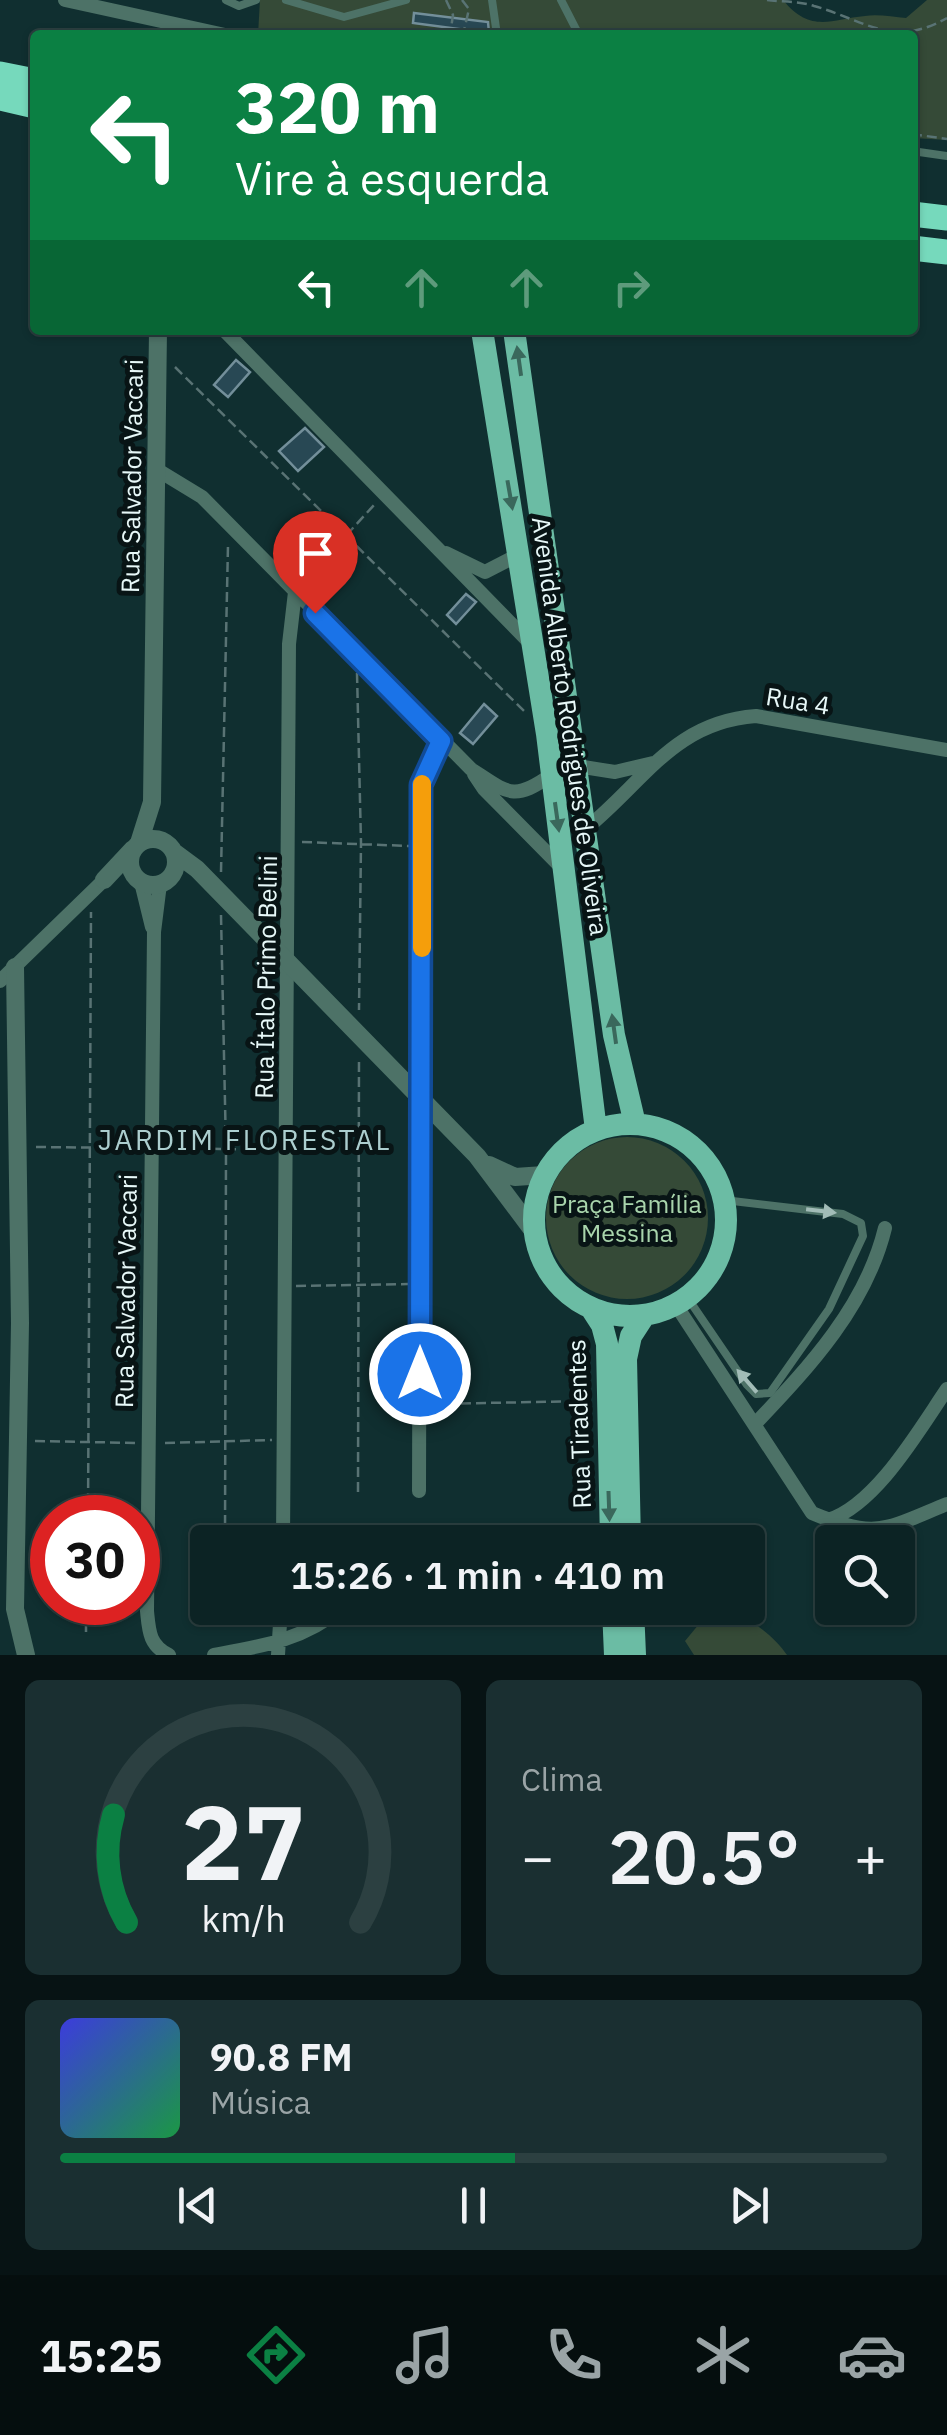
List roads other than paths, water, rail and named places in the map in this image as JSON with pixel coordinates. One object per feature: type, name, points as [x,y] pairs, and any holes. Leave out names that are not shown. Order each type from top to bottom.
[{"type":"highway","points":[[0,74],[30,81]]},
{"type":"highway","points":[[0,98],[30,105]]},
{"type":"highway","points":[[918,215],[947,218]]},
{"type":"highway","points":[[918,249],[947,252]]},
{"type":"main road","name":"Avenida Alberto Rodrigues de Oliveira","points":[[483,335],[547,734],[596,1130]]},
{"type":"main road","name":"Avenida Alberto Rodrigues de Oliveira","points":[[515,335],[588,827],[614,1035],[635,1124]]},
{"type":"main road","points":[[635,1124],[666,1131],[692,1147],[712,1171],[724,1200],[726,1231],[718,1261],[700,1286],[681,1301],[644,1316],[617,1316],[591,1308],[552,1278],[534,1232],[535,1202],[544,1175],[575,1140],[596,1130],[635,1124]]},
{"type":"main road","name":"Rua Tiradentes","points":[[591,1308],[608,1344],[610,1525]]},
{"type":"main road","name":"Rua Tiradentes","points":[[630,1525],[626,1359],[632,1336],[644,1316]]},
{"type":"main road","points":[[614,1625],[616,1655]]},
{"type":"main road","points":[[634,1625],[636,1655]]},
{"type":"street","points":[[65,0],[202,30]]},
{"type":"street","name":"Rua Salvador Vaccari","points":[[136,846],[152,802],[158,335]]},
{"type":"street","points":[[229,335],[441,550],[450,566],[533,646]]},
{"type":"street","points":[[500,436],[530,434]]},
{"type":"street","points":[[156,469],[179,479],[228,523],[471,769],[507,792],[518,794],[552,775]]},
{"type":"street","points":[[441,550],[485,572],[520,554]]},
{"type":"street","name":"Rua Ítalo Primo Belini","points":[[284,1525],[290,842],[288,644],[295,592]]},
{"type":"street","name":"Rua 4","points":[[588,827],[626,796],[654,763],[704,725],[756,716],[947,750]]},
{"type":"street","points":[[419,1490],[421,785],[441,741]]},
{"type":"street","name":"Rua 4","points":[[577,766],[615,772],[654,763]]},
{"type":"street","points":[[471,769],[484,790],[565,870]]},
{"type":"street","name":"Rua Salvador Vaccari","points":[[152,802],[169,847]]},
{"type":"street","points":[[0,981],[136,846],[152,839],[169,847],[215,889],[359,1030],[477,1156],[534,1232]]},
{"type":"street","points":[[136,846],[130,864],[151,881]]},
{"type":"street","points":[[151,881],[175,867],[169,847]]},
{"type":"street","points":[[98,886],[188,878],[215,889]]},
{"type":"street","name":"Rua Salvador Vaccari","points":[[151,881],[154,932],[147,1611],[162,1651]]},
{"type":"street","points":[[14,966],[19,1147],[15,1608],[26,1655]]},
{"type":"street","points":[[477,1156],[504,1174],[544,1175]]},
{"type":"street","points":[[756,1422],[820,1352],[865,1284],[885,1228]]},
{"type":"street","points":[[681,1301],[804,1505],[845,1528],[871,1531],[947,1504]]},
{"type":"street","points":[[828,1520],[846,1514],[862,1499],[908,1448],[947,1389]]},
{"type":"street","points":[[214,1655],[279,1649],[320,1625]]},
{"type":"lane","points":[[226,0],[239,6],[256,0]]},
{"type":"lane","points":[[286,0],[344,17],[406,0]]},
{"type":"lane","points":[[492,0],[496,30]]},
{"type":"lane","points":[[561,0],[576,30]]},
{"type":"lane","points":[[918,152],[947,156]]},
{"type":"lane","points":[[681,1301],[756,1394],[770,1392],[810,1338],[848,1274],[863,1236],[861,1224],[843,1214],[724,1200]]},
{"type":"lane","points":[[810,1338],[820,1352]]},
{"type":"district","name":"JARDIM FLORESTAL","points":[[245,1140]]},
{"type":"park label","name":"Praça Família Messina","points":[[627,1218]]}]
